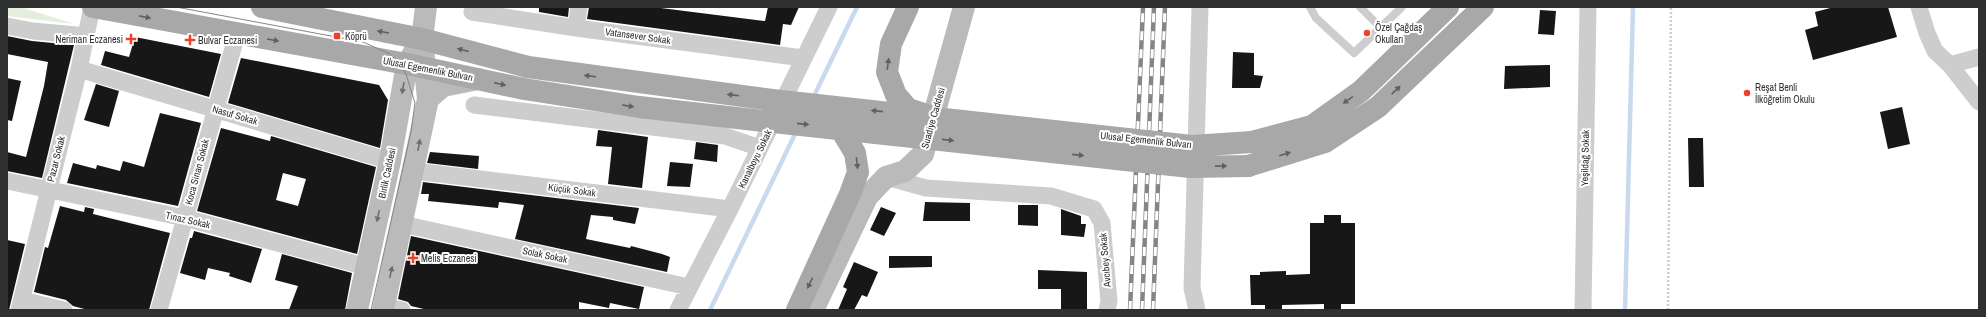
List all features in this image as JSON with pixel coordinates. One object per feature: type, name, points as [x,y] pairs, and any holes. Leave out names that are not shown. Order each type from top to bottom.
[{"type":"main road","name":"Ulusal Egemenlik Bulvarı","points":[[93,7],[416,66],[524,89],[639,108],[840,128],[1190,167],[1248,166],[1325,142],[1378,107],[1483,7]]},
{"type":"main road","points":[[262,7],[284,9],[422,39],[528,67],[772,100],[936,118]]},
{"type":"main road","name":"Birlik Caddesi","points":[[357,310],[390,161],[416,66],[422,39],[426,7]]},
{"type":"main road","points":[[908,7],[891,44],[887,72],[896,95],[908,109],[936,118]]},
{"type":"main road","name":"Suadiye Caddesi","points":[[813,310],[867,197],[886,177],[905,171],[923,154],[964,7]]},
{"type":"main road","name":"Ulusal Egemenlik Bulvarı","points":[[936,118],[1192,146],[1252,142],[1312,126],[1361,91],[1448,7]]},
{"type":"main road","points":[[390,308],[402,224],[428,99],[416,66]]},
{"type":"main road","points":[[428,99],[444,86],[478,79]]},
{"type":"main road","points":[[797,310],[850,194],[858,172],[855,153],[840,128]]},
{"type":"street","name":"Pazar Sokak","points":[[21,305],[93,7]]},
{"type":"street","points":[[576,28],[580,7]]},
{"type":"street","name":"Kanalboyu Sokak","points":[[678,310],[730,209],[829,7]]},
{"type":"street","points":[[1197,310],[1192,288],[1200,7]]},
{"type":"street","name":"Yeşildağ Sokak","points":[[1583,310],[1588,7]]},
{"type":"street","points":[[1919,7],[1927,34],[1935,51],[1950,65],[1979,102]]},
{"type":"street","name":"Vatansever Sokak","points":[[472,12],[576,28],[803,58]]},
{"type":"street","points":[[7,26],[33,31],[87,36]]},
{"type":"street","name":"Koca Sinan Sokak","points":[[159,310],[236,34]]},
{"type":"street","points":[[1950,65],[1979,57]]},
{"type":"street","name":"Nasuf Sokak","points":[[79,69],[390,161]]},
{"type":"street","points":[[474,104],[725,136],[760,148]]},
{"type":"street","name":"Küçük Sokak","points":[[414,171],[730,209]]},
{"type":"street","name":"Avcıbey Sokak","points":[[886,177],[926,188],[1051,196],[1094,209],[1102,223],[1109,301],[1107,310]]},
{"type":"street","name":"Tınaz Sokak","points":[[7,181],[185,218],[367,267]]},
{"type":"street","name":"Solak Sokak","points":[[402,224],[689,287]]},
{"type":"street","points":[[21,305],[64,310]]},
{"type":"lane","points":[[1310,7],[1316,18],[1354,53],[1402,7]]},
{"type":"lane","points":[[1360,7],[1380,28]]},
{"type":"path","points":[[1668,310],[1671,7]]},
{"type":"green space","points":[[7,7],[21,7],[74,24],[7,16]]},
{"type":"building","points":[[539,7],[569,7],[568,17],[539,12]]},
{"type":"building","points":[[589,7],[653,7],[765,21],[768,7],[799,7],[791,25],[783,24],[780,45],[587,19]]},
{"type":"building","points":[[1834,7],[1888,7],[1897,37],[1813,60],[1805,30],[1818,26],[1815,12]]},
{"type":"building","points":[[1540,10],[1556,11],[1554,35],[1538,34]]},
{"type":"building","points":[[7,36],[32,41],[74,45],[42,178],[7,171],[7,152],[26,157],[44,86],[48,62],[7,54]]},
{"type":"building","points":[[135,37],[221,54],[209,97],[101,65],[105,51],[129,57]]},
{"type":"building","points":[[1233,52],[1254,53],[1254,75],[1263,76],[1260,88],[1232,88]]},
{"type":"building","points":[[241,58],[379,85],[388,100],[380,148],[228,103]]},
{"type":"building","points":[[1550,65],[1550,87],[1504,89],[1505,66]]},
{"type":"building","points":[[7,78],[21,81],[12,121],[7,120]]},
{"type":"building","points":[[96,84],[119,91],[109,127],[84,120]]},
{"type":"building","points":[[1902,107],[1910,144],[1888,149],[1880,112]]},
{"type":"building","points":[[160,113],[201,123],[178,206],[67,183],[73,163],[96,169],[97,165],[120,171],[123,161],[144,167]]},
{"type":"building","points":[[221,128],[270,141],[271,136],[376,167],[357,254],[197,211]],"holes":[[[283,173],[306,179],[298,206],[276,200]]]},
{"type":"building","points":[[598,130],[648,137],[642,188],[608,184],[612,147],[596,146]]},
{"type":"building","points":[[1688,138],[1703,138],[1704,187],[1689,187]]},
{"type":"building","points":[[696,142],[718,145],[717,162],[694,159]]},
{"type":"building","points":[[430,152],[479,156],[478,169],[427,163]]},
{"type":"building","points":[[670,162],[693,164],[690,187],[667,186]]},
{"type":"building","points":[[423,182],[639,208],[635,224],[613,220],[613,217],[591,215],[586,239],[630,248],[631,246],[670,257],[667,272],[515,239],[524,205],[499,202],[498,208],[428,201],[429,194],[421,194]]},
{"type":"building","points":[[925,202],[970,203],[970,221],[923,221]]},
{"type":"building","points":[[1018,205],[1038,205],[1038,226],[1018,225]]},
{"type":"building","points":[[60,206],[84,212],[85,207],[94,209],[93,214],[170,233],[149,310],[88,310],[73,306],[66,300],[34,292],[45,247],[48,248]]},
{"type":"building","points":[[881,207],[896,213],[884,236],[870,230]]},
{"type":"building","points":[[1061,209],[1081,216],[1081,224],[1086,224],[1084,237],[1061,235]]},
{"type":"building","points":[[1324,215],[1341,215],[1341,223],[1355,223],[1355,304],[1341,304],[1341,310],[1324,310],[1324,304],[1282,305],[1282,310],[1265,310],[1265,305],[1251,305],[1250,275],[1260,275],[1260,272],[1286,271],[1286,275],[1310,274],[1310,223],[1324,223]]},
{"type":"building","points":[[194,231],[262,249],[251,283],[229,276],[230,273],[208,268],[205,280],[180,273],[190,238],[192,238]]},
{"type":"building","points":[[411,236],[644,287],[639,309],[610,303],[609,308],[579,302],[579,310],[428,310],[411,306],[408,302],[398,299]]},
{"type":"building","points":[[7,240],[25,244],[9,310],[7,310]]},
{"type":"building","points":[[282,254],[352,273],[345,310],[289,310],[298,286],[275,280]]},
{"type":"building","points":[[889,256],[932,256],[932,267],[889,268]]},
{"type":"building","points":[[854,262],[878,272],[867,297],[862,295],[854,310],[838,310],[847,289],[843,287]]},
{"type":"building","points":[[1038,270],[1087,272],[1087,310],[1061,310],[1061,289],[1038,289]]},
{"type":"waterway","points":[[813,98],[857,7]]},
{"type":"waterway","points":[[1625,310],[1633,7]]},
{"type":"waterway","points":[[710,310],[797,130]]},
{"type":"tram line","points":[[176,7],[363,42],[390,54],[399,63],[406,74],[415,103],[411,132],[371,310]]},
{"type":"railway","points":[[1130,310],[1143,7]]},
{"type":"railway","points":[[1142,310],[1154,7]]},
{"type":"railway","points":[[1153,310],[1165,7]]},
{"type":"place","name":"Özel Çağdaş Okulları","points":[[1367,33]]},
{"type":"place","name":"Köprü","points":[[337,36]]},
{"type":"place","name":"Neriman Eczanesi","points":[[131,39]]},
{"type":"place","name":"Bulvar Eczanesi","points":[[190,40]]},
{"type":"place","name":"Reşat Benli İlköğretim Okulu","points":[[1747,93]]},
{"type":"place","name":"Melis Eczanesi","points":[[413,258]]}]
